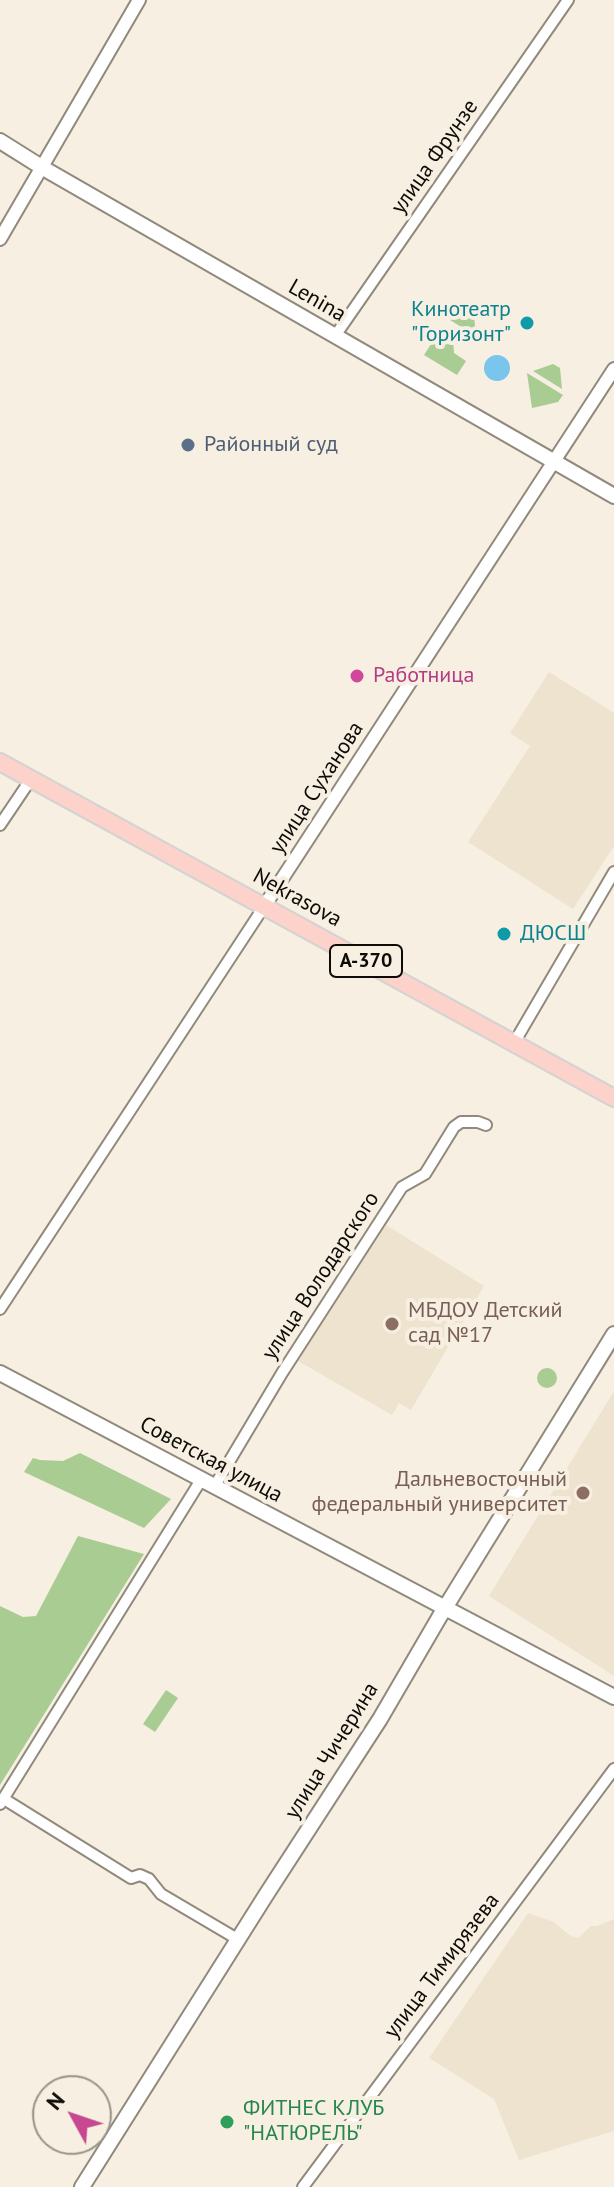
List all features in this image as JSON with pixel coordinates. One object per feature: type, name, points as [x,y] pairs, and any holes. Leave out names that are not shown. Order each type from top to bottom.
[{"type":"main road","name":"Lenina","points":[[0,141],[614,496]]},
{"type":"main road","name":"Nekrasova","points":[[0,762],[614,1098]]},
{"type":"main road","name":"улица Чичерина","points":[[82,2187],[380,1719],[614,1334]]},
{"type":"main road","name":"Советская улица","points":[[0,1373],[614,1697]]},
{"type":"street","points":[[0,239],[139,0]]},
{"type":"street","name":"улица Фрунзе","points":[[335,336],[568,0]]},
{"type":"street","name":"улица Суханова","points":[[0,1309],[614,369]]},
{"type":"street","points":[[0,825],[31,779]]},
{"type":"street","points":[[514,1043],[614,872]]},
{"type":"street","name":"улица Володарского","points":[[2,1802],[402,1187],[425,1174],[454,1127],[461,1122],[486,1125]]},
{"type":"street","name":"улица Тимирязева","points":[[303,2187],[614,1769]]},
{"type":"street","points":[[2,1802],[131,1878],[140,1875],[149,1879],[161,1894],[239,1940]]},
{"type":"shaded area","points":[[549,672],[614,713],[614,846],[573,909],[468,842],[530,746],[510,733]]},
{"type":"shaded area","name":"МБДОУ Детский сад №17","points":[[386,1225],[484,1286],[411,1410],[399,1403],[392,1415],[298,1361]]},
{"type":"shaded area","name":"Дальневосточный федеральный университет","points":[[614,1391],[614,1676],[489,1596]]},
{"type":"shaded area","points":[[528,1913],[554,1922],[569,1935],[578,1938],[591,1926],[614,1919],[614,2131],[519,2160],[494,2099],[429,2058]]},
{"type":"green space","points":[[469,313],[474,316],[476,336],[450,320]]},
{"type":"green space","points":[[453,339],[454,353],[466,361],[457,375],[424,355],[433,341]]},
{"type":"green space","points":[[553,364],[560,368],[562,389],[533,371]]},
{"type":"green space","points":[[527,373],[563,395],[558,402],[532,408]]},
{"type":"green space","points":[[543,1368],[551,1368],[557,1378],[551,1388],[543,1388],[537,1382],[537,1374]]},
{"type":"green space","points":[[80,1453],[171,1499],[144,1528],[24,1472],[33,1458],[63,1461]]},
{"type":"green space","points":[[78,1536],[144,1554],[0,1785],[0,1606],[23,1617],[36,1616]]},
{"type":"green space","points":[[166,1690],[178,1698],[155,1732],[143,1724]]},
{"type":"water","points":[[497,355],[506,359],[510,368],[506,377],[497,381],[488,377],[484,368],[488,359]]},
{"type":"place","name":"Кинотеатр \"Горизонт\"","points":[[527,323]]},
{"type":"place","name":"Районный суд","points":[[188,445]]},
{"type":"place","name":"Работница","points":[[357,676]]},
{"type":"place","name":"ДЮСШ","points":[[504,934]]},
{"type":"place","name":"МБДОУ Детский сад №17","points":[[392,1324]]},
{"type":"place","name":"Дальневосточный федеральный университет","points":[[583,1493]]},
{"type":"place","name":"ФИТНЕС КЛУБ \"НАТЮРЕЛЬ\"","points":[[227,2122]]}]
